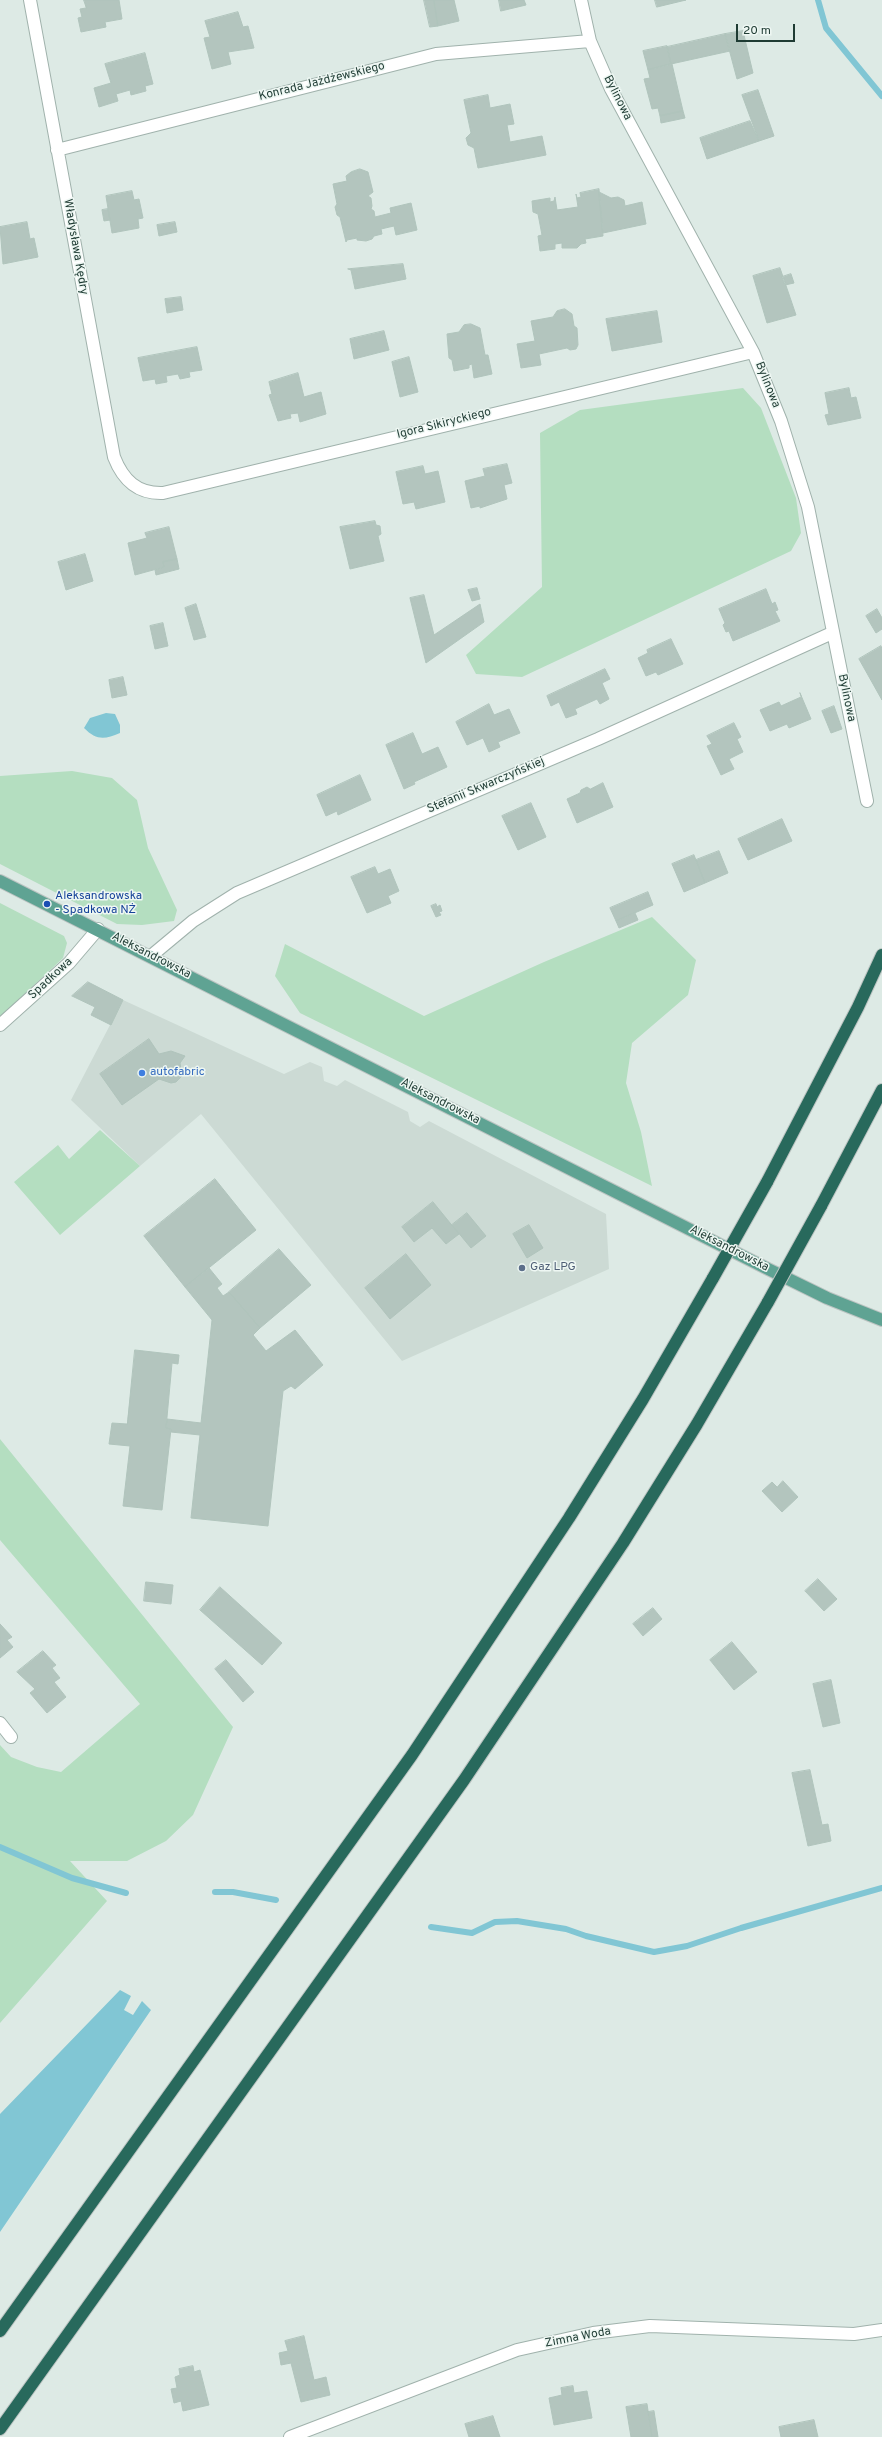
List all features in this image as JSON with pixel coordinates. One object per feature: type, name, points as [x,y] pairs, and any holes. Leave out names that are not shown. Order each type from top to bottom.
[{"type":"highway","points":[[0,2331],[412,1755],[569,1518],[643,1399],[767,1182],[858,1007],[882,955]]},
{"type":"highway","points":[[0,2429],[464,1780],[623,1543],[697,1424],[768,1302],[821,1206],[882,1090]]},
{"type":"main road","name":"Aleksandrowska","points":[[0,881],[98,929],[761,1266],[827,1298],[882,1320]]},
{"type":"street","name":"Władysława Kędry","points":[[30,0],[114,457],[122,474],[135,488]]},
{"type":"street","name":"Bylinowa","points":[[581,0],[590,42],[611,89],[753,352],[781,421],[808,507],[832,633],[867,801]]},
{"type":"street","name":"Konrada Jażdżewskiego","points":[[57,150],[436,54],[590,42]]},
{"type":"street","name":"Igora Sikiryckiego","points":[[135,488],[147,492],[163,492],[753,352]]},
{"type":"street","name":"Stefanii Skwarczyńskiej","points":[[151,956],[193,921],[236,893],[598,739],[832,633]]},
{"type":"street","name":"Spadkowa","points":[[0,1025],[69,963],[98,929]]},
{"type":"street","points":[[0,1723],[11,1737]]},
{"type":"street","name":"Zimna Woda","points":[[290,2437],[517,2350],[593,2334],[650,2326],[854,2334],[882,2330]]},
{"type":"shaded area","points":[[123,1000],[284,1074],[310,1062],[322,1067],[324,1081],[337,1086],[345,1080],[408,1112],[410,1121],[420,1127],[429,1121],[606,1214],[609,1269],[402,1361],[201,1114],[140,1166],[71,1100]]},
{"type":"green space","points":[[743,388],[761,408],[796,498],[801,533],[791,551],[522,677],[476,674],[466,655],[542,587],[540,433],[580,410]]},
{"type":"green space","points":[[72,771],[112,778],[137,800],[148,848],[177,910],[174,921],[142,925],[117,924],[0,864],[0,776]]},
{"type":"green space","points":[[0,903],[64,936],[67,943],[63,958],[0,1017]]},
{"type":"green space","points":[[652,917],[696,960],[688,995],[632,1043],[626,1083],[641,1132],[652,1186],[300,1013],[275,976],[285,944],[424,1016],[544,962]]},
{"type":"green space","points":[[100,1130],[140,1166],[60,1235],[14,1182],[58,1145],[69,1159]]},
{"type":"green space","points":[[0,1439],[233,1727],[193,1815],[166,1841],[127,1861],[70,1861],[107,1901],[0,2023],[0,1745],[11,1757],[37,1767],[61,1772],[140,1704],[0,1540]]},
{"type":"water","points":[[106,713],[115,714],[120,725],[120,733],[105,738],[100,738],[92,735],[84,728],[90,718]]},
{"type":"water","points":[[120,1990],[131,1996],[124,2010],[133,2015],[142,2001],[151,2010],[0,2232],[0,2114]]},
{"type":"building","points":[[84,0],[119,0],[122,19],[105,22],[106,27],[81,32],[78,18],[82,17],[80,9],[86,8]]},
{"type":"building","points":[[424,0],[434,0],[438,26],[430,27]]},
{"type":"building","points":[[434,0],[454,0],[459,21],[438,26]]},
{"type":"building","points":[[499,0],[524,0],[526,5],[501,11]]},
{"type":"building","points":[[655,0],[686,0],[657,7]]},
{"type":"building","points":[[238,12],[243,27],[248,26],[254,48],[228,52],[231,64],[212,69],[204,38],[210,37],[205,21]]},
{"type":"building","points":[[743,31],[753,73],[737,79],[725,34]]},
{"type":"building","points":[[725,34],[730,51],[671,64],[667,47]]},
{"type":"building","points":[[667,46],[671,64],[648,70],[643,51]]},
{"type":"building","points":[[145,53],[153,84],[145,86],[146,91],[131,95],[130,90],[116,94],[118,101],[99,107],[94,88],[111,83],[105,64]]},
{"type":"building","points":[[672,64],[683,111],[660,116],[658,108],[652,109],[644,79],[650,78],[648,70]]},
{"type":"building","points":[[758,90],[774,136],[759,141],[742,95]]},
{"type":"building","points":[[488,95],[490,108],[510,104],[514,124],[507,125],[510,142],[542,136],[546,155],[478,168],[474,148],[468,145],[466,138],[471,133],[464,100]]},
{"type":"building","points":[[683,111],[685,118],[661,123],[660,116]]},
{"type":"building","points":[[750,121],[759,141],[707,159],[700,138]]},
{"type":"building","points":[[360,169],[368,172],[373,192],[368,196],[371,198],[371,209],[374,211],[375,217],[391,213],[390,208],[411,203],[417,230],[396,235],[394,226],[381,229],[382,234],[374,236],[372,239],[366,241],[357,240],[357,238],[347,240],[346,242],[340,217],[337,215],[335,207],[337,204],[333,184],[347,181],[346,176],[351,172]]},
{"type":"building","points":[[599,189],[603,236],[585,239],[586,243],[581,244],[577,248],[562,248],[562,243],[555,244],[555,249],[540,251],[538,236],[542,235],[538,214],[533,212],[532,201],[550,198],[550,202],[554,201],[555,197],[557,210],[578,207],[576,194],[577,198],[581,197],[580,193]]},
{"type":"building","points":[[132,191],[134,200],[139,199],[143,218],[138,219],[139,228],[112,233],[106,196]]},
{"type":"building","points":[[599,192],[611,198],[618,197],[624,200],[625,206],[642,202],[646,224],[603,233]]},
{"type":"building","points":[[108,209],[110,220],[104,221],[102,210]]},
{"type":"building","points":[[27,222],[30,239],[34,238],[38,257],[3,264],[0,227]]},
{"type":"building","points":[[175,222],[177,232],[159,236],[157,225]]},
{"type":"building","points":[[403,264],[406,279],[355,289],[351,270],[348,269]]},
{"type":"building","points":[[780,268],[796,315],[767,323],[753,276]]},
{"type":"building","points":[[791,274],[794,283],[785,285],[782,277]]},
{"type":"building","points":[[181,297],[183,310],[167,313],[165,299]]},
{"type":"building","points":[[565,309],[572,314],[574,326],[577,328],[578,345],[576,349],[570,350],[567,348],[539,354],[541,365],[521,368],[517,344],[535,341],[531,321],[553,317],[557,311]]},
{"type":"building","points":[[657,311],[662,342],[612,351],[606,319]]},
{"type":"building","points":[[471,324],[480,328],[485,355],[488,355],[492,374],[474,378],[472,364],[469,365],[469,368],[454,371],[452,360],[449,358],[447,334],[459,332],[464,325]]},
{"type":"building","points":[[384,331],[389,350],[354,359],[350,339]]},
{"type":"building","points":[[197,347],[202,370],[189,372],[190,377],[180,379],[178,374],[166,376],[167,382],[156,384],[155,379],[143,381],[138,358]]},
{"type":"building","points":[[409,357],[418,392],[400,397],[392,362]]},
{"type":"building","points":[[298,373],[304,397],[321,392],[326,414],[300,422],[298,413],[290,414],[291,418],[278,421],[269,395],[272,394],[269,382]]},
{"type":"building","points":[[849,388],[851,398],[856,397],[861,418],[828,425],[825,415],[829,414],[825,393]]},
{"type":"building","points":[[507,464],[512,483],[504,485],[507,499],[480,508],[480,506],[471,508],[465,481],[485,476],[483,469]]},
{"type":"building","points":[[423,466],[425,474],[438,471],[445,502],[416,509],[414,502],[403,504],[396,472]]},
{"type":"building","points":[[375,521],[376,525],[380,526],[381,534],[378,536],[384,561],[350,569],[340,527]]},
{"type":"building","points":[[169,527],[177,559],[163,562],[164,567],[135,575],[128,543],[147,538],[145,533]]},
{"type":"building","points":[[85,554],[93,581],[66,590],[58,562]]},
{"type":"building","points":[[177,559],[179,569],[156,575],[155,570],[164,567],[163,562]]},
{"type":"building","points":[[477,588],[480,599],[472,601],[468,590]]},
{"type":"building","points":[[766,589],[772,604],[775,602],[778,610],[775,611],[780,621],[733,641],[729,631],[726,632],[723,625],[725,623],[719,609]]},
{"type":"building","points":[[424,595],[434,635],[480,604],[484,622],[426,663],[410,598]]},
{"type":"building","points":[[196,604],[206,637],[194,640],[185,608]]},
{"type":"building","points":[[877,609],[882,618],[882,629],[876,633],[866,616]]},
{"type":"building","points":[[163,623],[168,646],[155,649],[150,626]]},
{"type":"building","points":[[671,639],[683,664],[658,675],[656,672],[646,676],[638,658],[648,653],[647,650]]},
{"type":"building","points":[[881,646],[882,649],[882,700],[859,659]]},
{"type":"building","points":[[605,669],[610,679],[602,683],[609,699],[600,704],[597,699],[575,709],[577,714],[566,718],[559,702],[551,706],[547,696]]},
{"type":"building","points":[[123,677],[127,695],[112,698],[109,680]]},
{"type":"building","points":[[800,693],[811,719],[789,728],[787,724],[770,731],[760,710],[779,702],[781,706],[801,697]]},
{"type":"building","points":[[489,704],[494,715],[509,709],[520,733],[498,742],[500,747],[489,752],[483,738],[467,745],[456,722]]},
{"type":"building","points":[[834,706],[842,729],[831,733],[822,711]]},
{"type":"building","points":[[734,723],[741,737],[737,739],[743,752],[729,759],[734,769],[721,775],[707,746],[712,744],[707,736]]},
{"type":"building","points":[[413,733],[422,754],[438,747],[447,767],[414,782],[415,784],[404,789],[386,745]]},
{"type":"building","points":[[360,775],[371,800],[338,815],[337,811],[326,816],[317,795]]},
{"type":"building","points":[[603,783],[613,807],[577,823],[567,799],[580,793],[581,790],[587,787],[590,789]]},
{"type":"building","points":[[531,803],[546,837],[518,850],[502,816]]},
{"type":"building","points":[[782,819],[792,841],[748,860],[738,839]]},
{"type":"building","points":[[719,851],[728,873],[705,883],[696,860]]},
{"type":"building","points":[[694,855],[705,883],[684,892],[672,864]]},
{"type":"building","points":[[375,867],[378,874],[390,869],[399,891],[388,896],[391,903],[367,913],[351,877]]},
{"type":"building","points":[[648,892],[653,905],[616,921],[610,908]]},
{"type":"building","points":[[436,904],[437,907],[440,905],[442,911],[439,912],[441,915],[436,917],[431,906]]},
{"type":"building","points":[[635,913],[638,920],[619,928],[616,921]]},
{"type":"building","points":[[88,982],[123,1000],[111,1025],[91,1015],[95,1007],[72,996]]},
{"type":"building","name":"autofabric","points":[[149,1039],[159,1054],[171,1051],[185,1056],[180,1063],[182,1076],[176,1082],[171,1083],[159,1079],[122,1105],[100,1074]]},
{"type":"building","points":[[215,1179],[256,1230],[185,1287],[144,1236]]},
{"type":"building","points":[[433,1202],[459,1234],[446,1244],[432,1228],[414,1242],[402,1227]]},
{"type":"building","points":[[467,1213],[486,1236],[471,1248],[452,1225]]},
{"type":"building","points":[[529,1225],[543,1248],[527,1258],[513,1234]]},
{"type":"building","points":[[279,1249],[311,1285],[260,1328],[229,1292]]},
{"type":"building","points":[[406,1254],[431,1285],[390,1319],[365,1288]]},
{"type":"building","points":[[209,1268],[222,1284],[217,1288],[223,1296],[229,1292],[260,1328],[253,1335],[266,1351],[295,1330],[323,1365],[295,1389],[291,1386],[283,1391],[268,1526],[191,1518],[200,1435],[171,1432],[171,1429],[166,1428],[167,1419],[201,1423],[212,1320],[185,1287]]},
{"type":"building","points":[[135,1350],[179,1355],[178,1364],[172,1363],[166,1428],[171,1429],[162,1510],[123,1506],[130,1446],[109,1444],[112,1423],[127,1424]]},
{"type":"building","points":[[783,1481],[798,1497],[782,1512],[762,1491],[772,1482],[777,1487]]},
{"type":"building","points":[[818,1579],[837,1599],[824,1611],[805,1591]]},
{"type":"building","points":[[146,1582],[173,1585],[171,1604],[144,1601]]},
{"type":"building","points":[[220,1587],[282,1643],[262,1665],[200,1610]]},
{"type":"building","points":[[653,1608],[662,1619],[643,1636],[633,1624]]},
{"type":"building","points":[[0,1624],[12,1637],[7,1640],[13,1647],[0,1658]]},
{"type":"building","points":[[732,1642],[757,1672],[734,1690],[710,1660]]},
{"type":"building","points":[[43,1651],[56,1665],[52,1668],[60,1678],[54,1682],[66,1697],[47,1713],[30,1693],[35,1689],[17,1672]]},
{"type":"building","points":[[226,1660],[254,1692],[243,1702],[215,1669]]},
{"type":"building","points":[[831,1680],[840,1723],[823,1727],[813,1684]]},
{"type":"building","points":[[810,1770],[822,1825],[828,1824],[831,1841],[808,1846],[792,1773]]},
{"type":"building","points":[[304,2336],[314,2380],[326,2377],[330,2395],[301,2402],[291,2363],[281,2365],[279,2353],[288,2351],[285,2341]]},
{"type":"building","points":[[193,2366],[194,2372],[200,2370],[209,2405],[183,2411],[181,2401],[174,2403],[171,2389],[177,2388],[175,2377],[180,2375],[179,2369]]},
{"type":"building","points":[[573,2386],[574,2393],[587,2391],[592,2418],[554,2425],[549,2398],[562,2395],[561,2388]]},
{"type":"building","points":[[647,2404],[652,2437],[631,2437],[626,2407]]},
{"type":"building","points":[[654,2411],[658,2437],[652,2437],[648,2412]]},
{"type":"building","points":[[493,2416],[500,2437],[469,2437],[465,2424]]},
{"type":"building","points":[[814,2420],[818,2437],[781,2437],[779,2427]]},
{"type":"waterway","name":"Zimna Woda","points":[[818,0],[826,28],[882,96]]},
{"type":"waterway","points":[[0,1847],[72,1878],[126,1893]]},
{"type":"waterway","points":[[431,1927],[472,1933],[495,1922],[517,1921],[566,1929],[586,1936],[654,1952],[687,1946],[741,1928],[882,1888]]},
{"type":"waterway","points":[[215,1892],[233,1892],[276,1900]]},
{"type":"place","name":"Aleksandrowska - Spadkowa NŻ","points":[[47,904]]},
{"type":"place","name":"autofabric","points":[[142,1073]]},
{"type":"place","name":"Gaz LPG","points":[[522,1268]]}]
